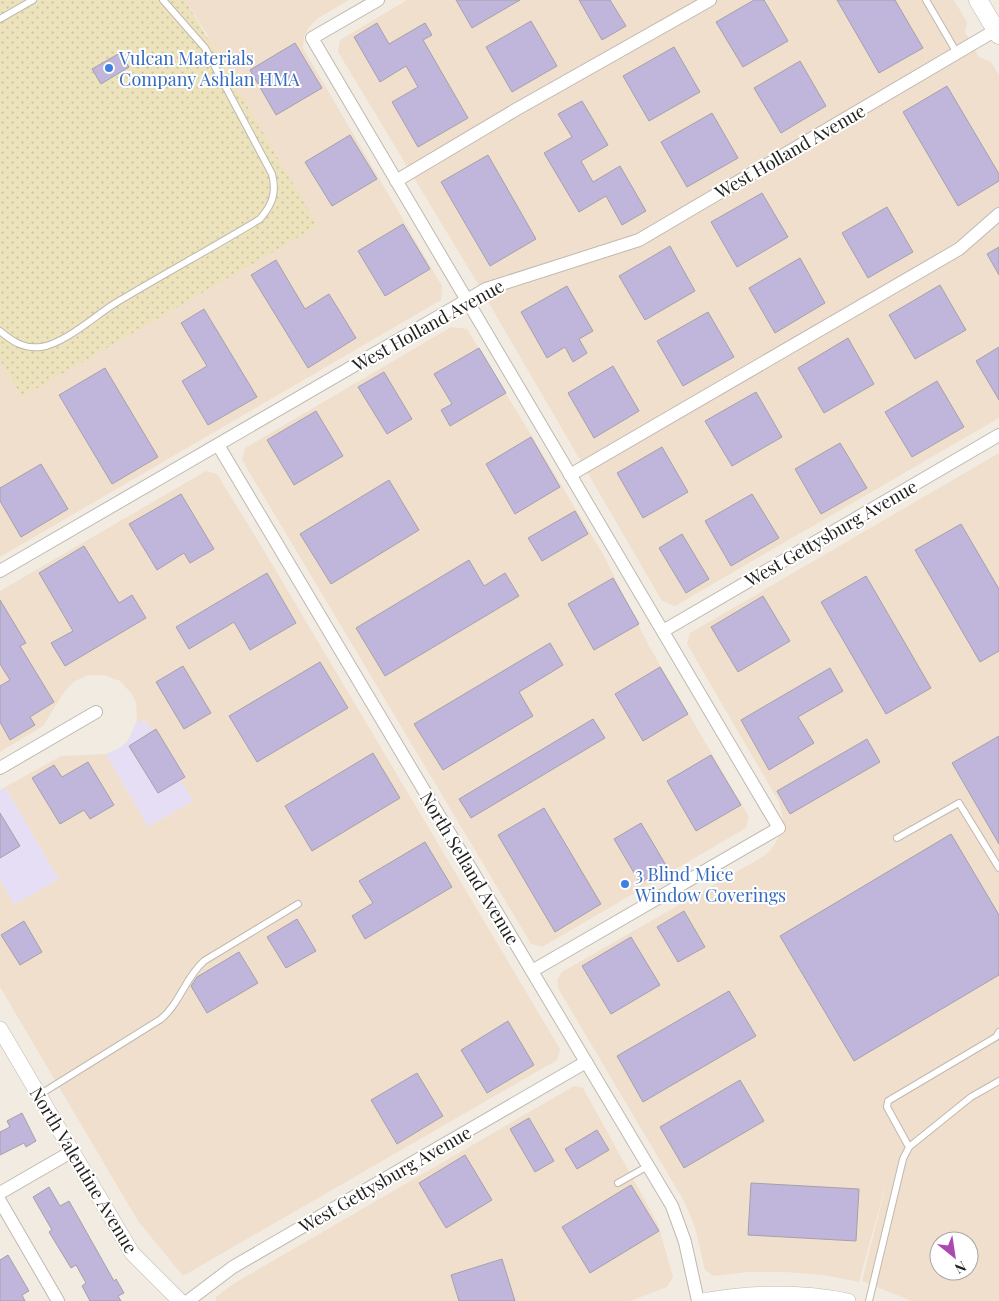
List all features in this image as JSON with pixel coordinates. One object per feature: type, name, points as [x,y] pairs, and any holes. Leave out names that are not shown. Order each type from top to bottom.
[{"type":"main road","points":[[978,0],[998,33]]},
{"type":"street","points":[[378,0],[312,38],[779,828],[532,971]]},
{"type":"street","points":[[396,181],[517,109],[710,0]]},
{"type":"street","name":"West Holland Avenue","points":[[0,571],[467,300],[506,281],[639,240],[957,53],[998,33]]},
{"type":"street","points":[[570,475],[959,249],[999,214]]},
{"type":"street","name":"West Gettysburg Avenue","points":[[663,631],[999,435]]},
{"type":"street","name":"North Selland Avenue","points":[[218,444],[648,1166],[678,1220],[698,1301]]},
{"type":"street","points":[[0,768],[96,712]]},
{"type":"street","name":"North Valentine Avenue","points":[[1,1034],[132,1253],[180,1301]]},
{"type":"street","name":"West Gettysburg Avenue","points":[[188,1301],[233,1267],[586,1062]]},
{"type":"street","points":[[0,1193],[71,1152]]},
{"type":"street","points":[[0,1201],[58,1301]]},
{"type":"street","points":[[703,1301],[731,1296],[795,1293],[848,1301]]},
{"type":"lane","points":[[0,19],[33,0]]},
{"type":"lane","points":[[0,332],[14,343],[26,346],[42,347],[56,342],[116,303],[260,219],[269,208],[274,195],[272,174],[205,48],[163,0]]},
{"type":"lane","points":[[926,0],[957,53]]},
{"type":"lane","points":[[897,838],[959,803],[999,868]]},
{"type":"lane","points":[[39,1095],[161,1019],[172,1008],[192,973],[204,961],[298,904]]},
{"type":"lane","points":[[909,1147],[887,1107],[888,1101],[996,1037],[999,1032]]},
{"type":"lane","points":[[869,1301],[903,1159],[909,1147],[971,1097],[999,1081]]},
{"type":"lane","points":[[618,1184],[648,1166]]},
{"type":"shaded area","points":[[185,0],[349,0],[318,18],[309,27],[304,37],[303,48],[442,286],[441,300],[0,557],[0,360],[23,397],[208,36]]},
{"type":"shaded area","points":[[407,0],[954,0],[967,22],[965,32],[979,57],[991,62],[999,75],[999,418],[675,606],[662,601],[472,274],[338,52],[340,40]]},
{"type":"shaded area","points":[[451,327],[467,329],[603,554],[649,646],[749,817],[746,828],[542,947],[531,944],[242,460],[245,448]]},
{"type":"shaded area","points":[[999,453],[999,1301],[912,1301],[862,1281],[887,1180],[859,1282],[823,1275],[785,1272],[748,1272],[714,1276],[705,1270],[695,1227],[684,1201],[559,990],[557,980],[562,972],[764,856],[771,850],[780,835],[783,818],[779,802],[687,644],[690,633]]},
{"type":"shaded area","points":[[206,471],[217,474],[263,549],[560,1049],[557,1060],[183,1276],[138,1221],[0,987],[0,880],[14,905],[59,879],[5,787],[61,756],[106,754],[148,827],[193,801],[147,722],[137,721],[136,703],[132,694],[120,681],[104,675],[88,675],[73,682],[63,694],[43,726],[0,752],[0,591]]},
{"type":"shaded area","points":[[137,721],[147,722],[193,801],[148,827],[106,754],[118,749],[127,742]]},
{"type":"shaded area","points":[[5,787],[59,879],[14,905],[0,880],[0,790]]},
{"type":"shaded area","points":[[574,1086],[583,1088],[658,1224],[673,1277],[667,1287],[630,1301],[216,1301],[216,1297],[233,1284]]},
{"type":"sand","points":[[0,0],[185,0],[318,226],[22,397],[0,360]]},
{"type":"building","points":[[456,0],[520,0],[472,28]]},
{"type":"building","points":[[579,0],[610,0],[626,26],[602,40]]},
{"type":"building","points":[[754,0],[764,0],[788,41],[743,67],[716,22]]},
{"type":"building","points":[[837,0],[895,0],[923,48],[879,73]]},
{"type":"building","points":[[531,21],[557,66],[512,92],[486,47]]},
{"type":"building","points":[[377,23],[389,44],[425,23],[432,35],[423,40],[468,118],[418,147],[392,102],[418,87],[406,66],[380,82],[354,37]]},
{"type":"building","points":[[295,43],[322,88],[276,115],[250,70]]},
{"type":"building","points":[[674,47],[700,92],[649,121],[623,76]]},
{"type":"building","points":[[120,53],[129,67],[101,84],[92,69]]},
{"type":"building","points":[[800,61],[826,106],[781,133],[754,88]]},
{"type":"building","points":[[947,86],[999,174],[999,181],[958,206],[903,112]]},
{"type":"building","points":[[582,101],[608,145],[581,161],[593,182],[620,166],[646,211],[622,225],[606,196],[579,212],[544,153],[572,137],[558,114]]},
{"type":"building","points":[[712,113],[738,158],[687,187],[661,142]]},
{"type":"building","points":[[350,135],[377,179],[332,206],[305,162]]},
{"type":"building","points":[[488,155],[536,239],[490,266],[441,182]]},
{"type":"building","points":[[762,193],[788,237],[737,267],[711,222]]},
{"type":"building","points":[[887,207],[913,252],[868,278],[842,233]]},
{"type":"building","points":[[403,224],[430,269],[385,296],[358,251]]},
{"type":"building","points":[[670,246],[695,291],[645,320],[619,276]]},
{"type":"building","points":[[999,247],[999,275],[987,254]]},
{"type":"building","points":[[800,258],[825,303],[775,333],[749,288]]},
{"type":"building","points":[[276,260],[305,309],[329,294],[356,338],[308,368],[251,275]]},
{"type":"building","points":[[940,285],[966,330],[915,359],[889,315]]},
{"type":"building","points":[[567,286],[593,331],[579,339],[587,353],[573,362],[565,347],[547,358],[521,312]]},
{"type":"building","points":[[204,309],[257,397],[208,425],[182,381],[207,366],[181,323]]},
{"type":"building","points":[[708,312],[734,357],[683,386],[657,341]]},
{"type":"building","points":[[848,338],[874,384],[824,413],[798,368]]},
{"type":"building","points":[[999,347],[999,400],[976,361]]},
{"type":"building","points":[[479,348],[506,393],[450,426],[441,410],[452,404],[434,374]]},
{"type":"building","points":[[613,366],[639,411],[594,438],[568,393]]},
{"type":"building","points":[[105,368],[158,457],[112,484],[59,395]]},
{"type":"building","points":[[384,372],[412,419],[387,434],[358,387]]},
{"type":"building","points":[[937,381],[964,427],[912,457],[885,412]]},
{"type":"building","points":[[756,392],[782,437],[732,466],[705,421]]},
{"type":"building","points":[[316,411],[343,456],[294,485],[267,440]]},
{"type":"building","points":[[531,437],[560,487],[515,514],[486,464]]},
{"type":"building","points":[[840,443],[867,488],[821,514],[795,469]]},
{"type":"building","points":[[662,447],[688,492],[643,518],[617,473]]},
{"type":"building","points":[[41,464],[68,509],[21,537],[0,501],[0,488]]},
{"type":"building","points":[[389,480],[419,530],[331,584],[300,534]]},
{"type":"building","points":[[181,494],[214,549],[190,563],[184,553],[157,570],[129,524]]},
{"type":"building","points":[[752,494],[779,538],[731,566],[705,521]]},
{"type":"building","points":[[575,511],[588,534],[542,561],[528,538]]},
{"type":"building","points":[[961,524],[999,589],[999,651],[980,662],[915,550]]},
{"type":"building","points":[[682,534],[709,579],[686,593],[659,548]]},
{"type":"building","points":[[84,546],[119,603],[132,595],[146,618],[65,666],[51,643],[73,631],[39,573]]},
{"type":"building","points":[[469,560],[484,586],[505,573],[519,596],[385,676],[356,628]]},
{"type":"building","points":[[267,573],[296,623],[250,650],[234,622],[189,649],[176,627]]},
{"type":"building","points":[[866,576],[931,688],[886,714],[821,602]]},
{"type":"building","points":[[613,578],[639,624],[594,650],[568,604]]},
{"type":"building","points":[[763,596],[790,641],[738,672],[711,627]]},
{"type":"building","points":[[0,600],[26,643],[20,646],[54,702],[30,717],[35,725],[10,740],[0,722],[0,686],[10,680],[0,664]]},
{"type":"building","points":[[550,643],[563,665],[519,692],[533,716],[443,770],[414,724]]},
{"type":"building","points":[[320,662],[348,708],[257,762],[229,716]]},
{"type":"building","points":[[183,666],[211,713],[184,729],[156,682]]},
{"type":"building","points":[[660,667],[688,714],[643,741],[615,694]]},
{"type":"building","points":[[830,668],[843,691],[798,717],[814,743],[769,770],[741,720]]},
{"type":"building","points":[[593,719],[605,738],[471,818],[459,799]]},
{"type":"building","points":[[156,729],[185,777],[158,793],[129,746]]},
{"type":"building","points":[[999,736],[999,844],[952,763]]},
{"type":"building","points":[[867,739],[880,762],[790,814],[777,791]]},
{"type":"building","points":[[373,753],[400,798],[312,851],[285,806]]},
{"type":"building","points":[[711,755],[741,805],[696,831],[667,781]]},
{"type":"building","points":[[88,762],[114,805],[90,819],[84,810],[60,824],[32,778],[54,765],[62,777]]},
{"type":"building","points":[[544,808],[601,904],[555,932],[498,835]]},
{"type":"building","points":[[0,813],[20,846],[0,858]]},
{"type":"building","points":[[641,823],[667,867],[640,883],[614,839]]},
{"type":"building","points":[[951,834],[999,915],[999,975],[854,1061],[780,936]]},
{"type":"building","points":[[425,842],[452,887],[365,939],[352,916],[373,903],[359,881]]},
{"type":"building","points":[[684,911],[705,947],[678,962],[657,927]]},
{"type":"building","points":[[297,919],[316,951],[286,968],[267,937]]},
{"type":"building","points":[[24,921],[42,952],[20,965],[1,935]]},
{"type":"building","points":[[631,937],[660,985],[611,1014],[582,966]]},
{"type":"building","points":[[239,952],[258,983],[207,1013],[191,986],[197,977]]},
{"type":"building","points":[[729,991],[756,1036],[643,1102],[617,1056]]},
{"type":"building","points":[[508,1021],[534,1065],[487,1093],[461,1050]]},
{"type":"building","points":[[417,1073],[443,1116],[397,1144],[371,1100]]},
{"type":"building","points":[[740,1080],[764,1121],[684,1168],[660,1127]]},
{"type":"building","points":[[22,1113],[36,1141],[26,1147],[24,1143],[0,1155],[0,1132],[10,1127],[7,1121]]},
{"type":"building","points":[[529,1118],[554,1161],[535,1172],[510,1129]]},
{"type":"building","points":[[597,1130],[609,1150],[577,1169],[565,1149]]},
{"type":"building","points":[[465,1155],[492,1200],[446,1228],[419,1183]]},
{"type":"building","points":[[751,1183],[859,1189],[856,1241],[748,1235]]},
{"type":"building","points":[[631,1185],[659,1231],[590,1273],[562,1227]]},
{"type":"building","points":[[49,1187],[60,1206],[69,1201],[114,1281],[116,1279],[124,1293],[118,1296],[121,1301],[90,1301],[82,1286],[86,1283],[76,1265],[71,1268],[49,1232],[52,1230],[33,1197]]},
{"type":"building","points":[[8,1255],[29,1291],[22,1295],[25,1301],[0,1301],[0,1260]]},
{"type":"building","points":[[502,1259],[515,1301],[459,1301],[451,1275]]},
{"type":"place","name":"Vulcan Materials Company Ashlan HMA","points":[[109,68]]},
{"type":"place","name":"3 Blind Mice Window Coverings","points":[[625,884]]}]
